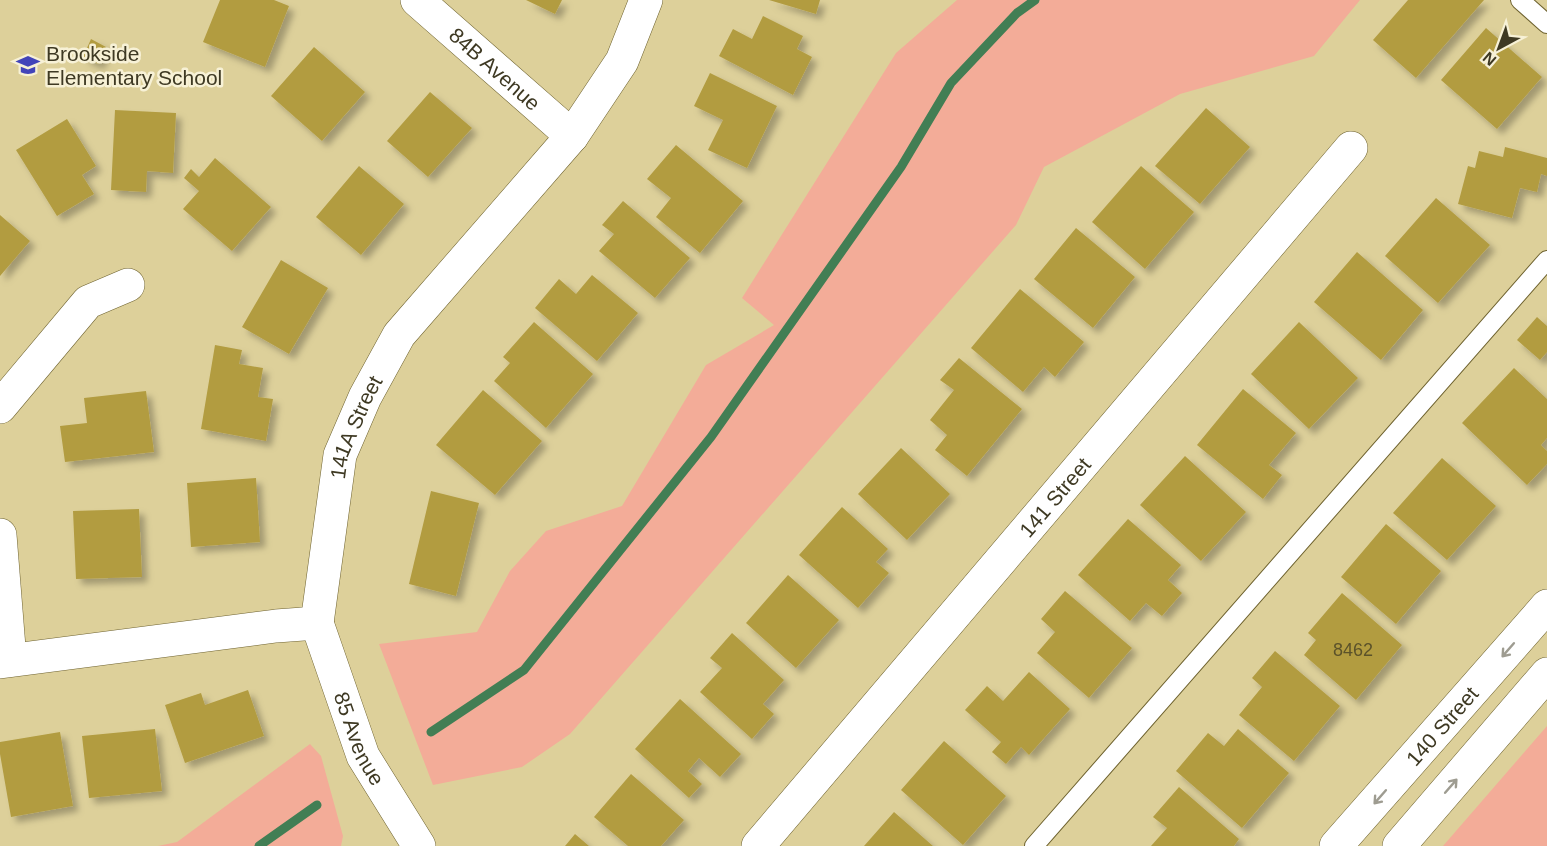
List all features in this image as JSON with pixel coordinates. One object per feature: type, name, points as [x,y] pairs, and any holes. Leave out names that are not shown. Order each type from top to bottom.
[{"type":"street","name":"84B Avenue","points":[[417,0],[572,136]]},
{"type":"street","name":"141A Street","points":[[317,623],[340,455],[365,397],[399,335],[572,136],[622,61],[646,0]]},
{"type":"street","name":"141 Street","points":[[758,846],[1351,148]]},
{"type":"street","points":[[0,407],[88,302],[128,285]]},
{"type":"street","points":[[0,535],[5,661],[276,626],[317,623]]},
{"type":"street","name":"140 Street","points":[[1336,846],[1547,606]]},
{"type":"street","name":"85 Avenue","points":[[317,623],[363,756],[419,846]]},
{"type":"street","points":[[1399,846],[1547,674]]},
{"type":"lane","points":[[1520,0],[1547,24]]},
{"type":"lane","points":[[1034,846],[1547,260]]},
{"type":"shaded area","points":[[957,0],[1360,0],[1314,56],[1180,94],[1044,167],[1016,225],[570,734],[522,767],[433,785],[379,644],[477,632],[510,571],[546,531],[622,506],[706,365],[774,325],[742,298],[896,53]]},
{"type":"shaded area","points":[[1547,726],[1547,846],[1443,846]]},
{"type":"shaded area","points":[[310,744],[321,756],[343,836],[341,846],[158,846],[177,842]]},
{"type":"building","points":[[220,0],[274,0],[289,6],[265,67],[203,42]]},
{"type":"building","points":[[526,0],[562,0],[555,14]]},
{"type":"building","points":[[769,0],[820,0],[816,14]]},
{"type":"building","points":[[1408,0],[1484,0],[1416,78],[1373,40]]},
{"type":"building","points":[[763,16],[803,36],[797,49],[812,57],[793,95],[719,56],[733,29],[752,39]]},
{"type":"building","points":[[1486,28],[1542,77],[1497,129],[1441,80]]},
{"type":"building","points":[[91,39],[106,47],[99,64],[83,57]]},
{"type":"building","points":[[314,47],[365,92],[322,141],[271,96]]},
{"type":"building","points":[[710,73],[777,106],[747,168],[708,150],[723,120],[694,106]]},
{"type":"building","points":[[430,92],[472,128],[428,177],[387,141]]},
{"type":"building","points":[[1206,108],[1250,147],[1200,204],[1155,166]]},
{"type":"building","points":[[115,110],[176,113],[173,173],[147,171],[146,192],[111,190]]},
{"type":"building","points":[[67,119],[96,166],[82,175],[94,194],[57,216],[16,150]]},
{"type":"building","points":[[676,145],[743,201],[700,253],[656,217],[671,198],[647,179]]},
{"type":"building","points":[[1505,147],[1547,158],[1547,176],[1541,174],[1537,192],[1520,188],[1512,218],[1458,204],[1468,166],[1475,168],[1479,151],[1503,157]]},
{"type":"building","points":[[215,158],[271,207],[232,251],[183,209],[199,191],[184,178],[191,169],[199,177]]},
{"type":"building","points":[[359,166],[404,204],[361,255],[316,217]]},
{"type":"building","points":[[1141,166],[1194,212],[1145,269],[1092,222]]},
{"type":"building","points":[[1436,198],[1490,245],[1438,303],[1385,256]]},
{"type":"building","points":[[623,201],[690,258],[655,298],[599,251],[614,234],[602,225]]},
{"type":"building","points":[[0,215],[30,241],[0,276]]},
{"type":"building","points":[[1076,228],[1135,277],[1093,328],[1034,279]]},
{"type":"building","points":[[1357,252],[1423,310],[1381,360],[1314,302]]},
{"type":"building","points":[[281,260],[328,288],[289,354],[242,327]]},
{"type":"building","points":[[592,275],[638,313],[597,361],[535,308],[559,279],[576,294]]},
{"type":"building","points":[[1020,289],[1084,342],[1055,377],[1044,367],[1023,392],[971,348]]},
{"type":"building","points":[[1537,317],[1547,326],[1547,352],[1540,360],[1517,340]]},
{"type":"building","points":[[534,322],[593,374],[546,428],[494,381],[510,363],[503,357]]},
{"type":"building","points":[[1299,322],[1358,378],[1309,429],[1251,374]]},
{"type":"building","points":[[215,345],[242,350],[239,364],[263,368],[258,397],[273,399],[266,441],[201,429]]},
{"type":"building","points":[[959,358],[1022,409],[967,476],[935,450],[947,435],[930,420],[954,390],[940,380]]},
{"type":"building","points":[[1514,368],[1547,399],[1547,438],[1541,445],[1547,451],[1547,464],[1527,485],[1462,423]]},
{"type":"building","points":[[1243,389],[1296,433],[1269,465],[1282,475],[1263,499],[1197,445]]},
{"type":"building","points":[[483,390],[542,441],[495,495],[436,445]]},
{"type":"building","points":[[146,391],[154,452],[65,462],[60,426],[87,423],[84,398]]},
{"type":"building","points":[[901,448],[950,494],[907,540],[858,494]]},
{"type":"building","points":[[1185,456],[1246,512],[1201,561],[1140,505]]},
{"type":"building","points":[[1442,458],[1496,506],[1447,560],[1393,513]]},
{"type":"building","points":[[256,478],[260,542],[191,547],[187,483]]},
{"type":"building","points":[[431,491],[479,503],[456,596],[409,584]]},
{"type":"building","points":[[842,507],[888,549],[876,562],[889,573],[858,608],[799,555]]},
{"type":"building","points":[[139,509],[142,577],[76,579],[73,511]]},
{"type":"building","points":[[1128,519],[1181,565],[1168,580],[1182,593],[1162,616],[1146,603],[1130,621],[1078,575]]},
{"type":"building","points":[[1386,524],[1441,571],[1396,624],[1341,577]]},
{"type":"building","points":[[788,575],[839,620],[796,668],[746,623]]},
{"type":"building","points":[[1065,591],[1132,648],[1089,698],[1037,653],[1055,632],[1041,619]]},
{"type":"building","points":[[1342,593],[1402,645],[1356,700],[1304,655],[1316,640],[1308,633]]},
{"type":"building","points":[[732,633],[784,680],[763,704],[774,714],[752,739],[700,692],[722,668],[710,658]]},
{"type":"building","points":[[1275,651],[1340,706],[1294,761],[1239,715],[1262,687],[1252,678]]},
{"type":"building","points":[[1029,672],[1070,709],[1029,755],[1021,747],[1006,764],[992,752],[1001,742],[965,710],[987,686],[1003,701]]},
{"type":"building","points":[[248,690],[264,736],[185,763],[165,705],[201,693],[205,705]]},
{"type":"building","points":[[680,699],[741,754],[720,777],[699,758],[688,771],[702,784],[689,798],[635,749]]},
{"type":"building","points":[[155,729],[162,791],[89,798],[82,736]]},
{"type":"building","points":[[1238,729],[1289,773],[1242,828],[1176,771],[1208,733],[1224,746]]},
{"type":"building","points":[[60,732],[73,806],[11,817],[0,742]]},
{"type":"building","points":[[944,741],[1006,796],[963,845],[901,790]]},
{"type":"building","points":[[631,774],[684,820],[661,846],[628,846],[594,817]]},
{"type":"building","points":[[1179,787],[1239,839],[1234,846],[1151,846],[1167,828],[1153,817]]},
{"type":"building","points":[[894,812],[933,846],[864,846]]},
{"type":"building","points":[[575,834],[589,846],[565,846]]},
{"type":"waterway","points":[[431,732],[524,670],[711,437],[901,167],[951,83],[1017,13],[1035,0]]},
{"type":"waterway","points":[[259,846],[317,805]]},
{"type":"place","name":"Brookside Elementary School","points":[[28,65]]}]
